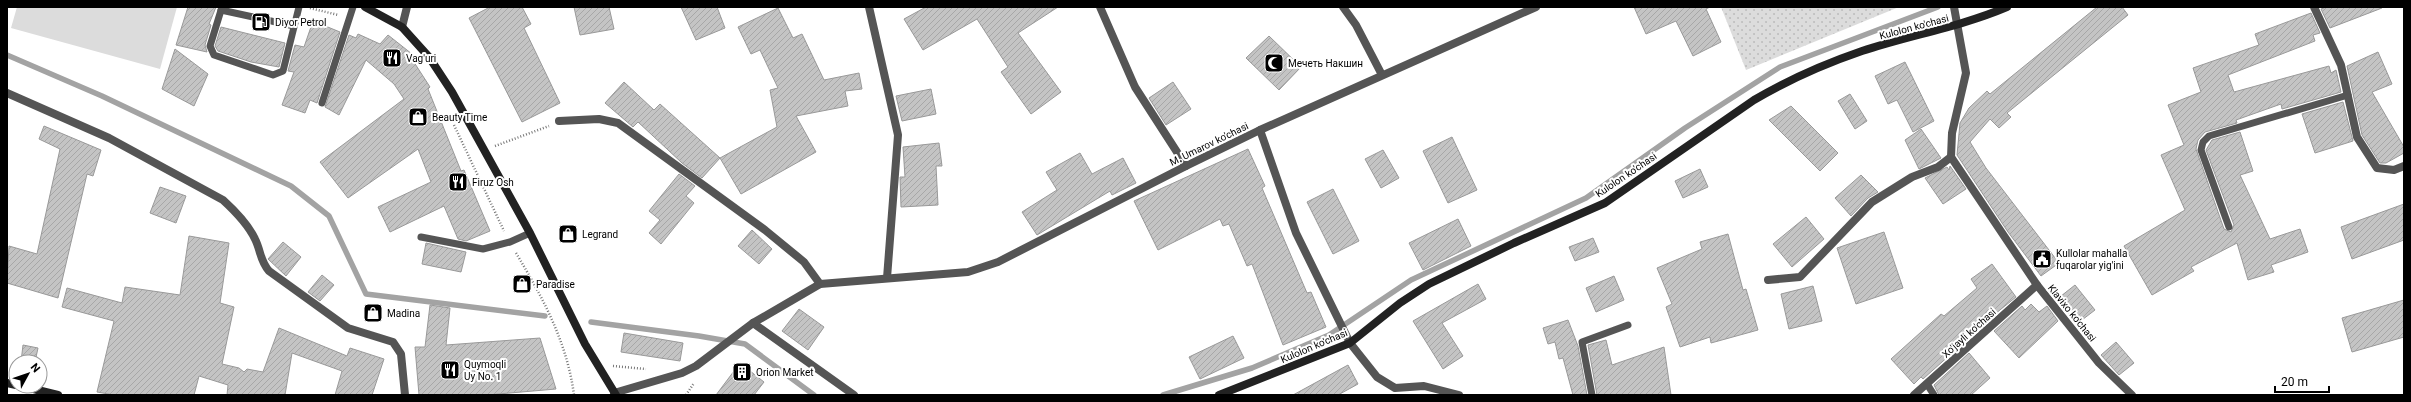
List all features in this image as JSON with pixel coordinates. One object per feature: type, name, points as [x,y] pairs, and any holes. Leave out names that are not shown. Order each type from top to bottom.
[{"type":"main road","points":[[365,7],[402,27],[429,57],[486,150],[613,394]]},
{"type":"main road","name":"Kulolon ko'chasi","points":[[1219,395],[1350,343],[1400,303],[1429,284],[1514,243],[1605,203],[1754,100],[1780,85],[1863,51],[1959,26],[2007,7]]},
{"type":"main road","points":[[48,393],[58,395]]},
{"type":"street","points":[[402,27],[407,7]]},
{"type":"street","points":[[869,7],[898,134],[887,278]]},
{"type":"street","points":[[1100,7],[1135,87],[1186,166]]},
{"type":"street","points":[[1342,7],[1356,25],[1382,75]]},
{"type":"street","name":"M. Umarov ko'chasi","points":[[820,284],[968,272],[998,262],[1260,130],[1536,7]]},
{"type":"street","points":[[1768,280],[1800,277],[1872,202],[1912,177],[1938,167],[1951,157],[1952,133],[1966,73],[1959,26],[1954,7]]},
{"type":"street","points":[[2314,7],[2340,65],[2357,137],[2377,168],[2394,170],[2404,166]]},
{"type":"street","points":[[7,93],[109,138],[223,200],[236,213],[256,240],[262,263],[269,271],[348,328],[394,342],[401,354],[405,395]]},
{"type":"street","points":[[559,121],[599,119],[618,123],[765,230],[804,262],[820,284],[753,322],[696,366],[682,373],[613,394]]},
{"type":"street","points":[[1260,130],[1296,233],[1350,343],[1377,377],[1395,388],[1424,386],[1459,395]]},
{"type":"street","name":"Klavixo ko'chasi","points":[[1951,157],[2037,286],[2099,363],[2132,395]]},
{"type":"street","name":"Xo'jayli ko'chasi","points":[[1914,395],[2037,286]]},
{"type":"street","points":[[753,322],[854,395]]},
{"type":"lane","points":[[294,26],[221,8],[210,46],[214,54],[273,75],[283,71],[299,7]]},
{"type":"lane","points":[[322,103],[353,7]]},
{"type":"lane","points":[[2230,227],[2201,150],[2203,142],[2209,136],[2348,95]]},
{"type":"lane","points":[[420,237],[483,249],[510,242],[530,232]]},
{"type":"lane","points":[[1592,395],[1582,342],[1628,325]]},
{"type":"lane","points":[[1927,384],[1934,395]]},
{"type":"path","points":[[305,7],[350,18]]},
{"type":"path","points":[[486,150],[559,121]]},
{"type":"path","points":[[453,124],[500,225],[547,305],[570,369],[574,395]]},
{"type":"path","points":[[597,364],[651,370]]},
{"type":"shaded area","points":[[17,7],[177,7],[160,69],[11,28]]},
{"type":"shaded area","points":[[1721,7],[1899,7],[1746,70]]},
{"type":"building","points":[[188,7],[216,7],[209,24],[211,25],[205,45],[207,52],[176,45]]},
{"type":"building","points":[[490,7],[522,7],[531,24],[524,28],[560,103],[522,122],[469,18]]},
{"type":"building","points":[[574,7],[609,7],[614,29],[580,35]]},
{"type":"building","points":[[681,7],[717,7],[725,28],[696,40]]},
{"type":"building","points":[[926,7],[1058,7],[1018,33],[1061,92],[1031,114],[1001,72],[1008,67],[977,19],[923,50],[904,19]]},
{"type":"building","points":[[1634,7],[1710,7],[1706,9],[1721,42],[1693,56],[1676,21],[1646,34]]},
{"type":"building","points":[[2097,7],[2122,7],[2128,15],[2007,113],[2011,117],[1999,128],[1990,119],[1970,142],[1986,168],[2059,263],[2041,276],[2008,232],[1957,155],[1960,123],[1969,108],[1987,91],[1990,94]]},
{"type":"building","points":[[2326,7],[2382,8],[2330,28],[2321,9]]},
{"type":"building","points":[[778,8],[793,38],[802,34],[824,80],[859,73],[862,89],[845,91],[848,106],[796,116],[816,152],[741,194],[720,158],[777,127],[770,90],[778,88],[760,50],[751,54],[738,27]]},
{"type":"building","points":[[2311,13],[2320,33],[2313,35],[2315,41],[2228,75],[2234,92],[2329,66],[2331,73],[2336,70],[2341,92],[2282,109],[2281,104],[2236,120],[2237,123],[2205,132],[2198,140],[2196,149],[2224,229],[2231,232],[2234,225],[2206,150],[2212,140],[2240,132],[2253,171],[2240,175],[2270,239],[2300,229],[2308,252],[2271,265],[2274,272],[2248,280],[2237,243],[2191,267],[2194,271],[2152,295],[2124,246],[2185,210],[2161,155],[2184,145],[2168,105],[2201,92],[2193,68],[2259,45],[2255,34]]},
{"type":"building","points":[[313,21],[340,32],[317,103],[310,100],[305,113],[282,105],[294,72],[288,71],[295,45],[304,47]]},
{"type":"building","points":[[221,27],[285,43],[279,67],[251,62],[218,51],[215,46]]},
{"type":"building","points":[[358,34],[380,44],[388,35],[412,54],[410,56],[430,87],[428,89],[461,171],[464,170],[490,231],[466,241],[458,239],[444,206],[390,232],[378,207],[431,182],[418,149],[348,198],[320,162],[404,99],[394,84],[366,60],[339,115],[325,107],[349,35],[356,38]]},
{"type":"building","name":"Мечеть Накшин","points":[[1269,36],[1301,67],[1279,90],[1246,58]]},
{"type":"building","points":[[175,49],[208,74],[194,106],[162,89]]},
{"type":"building","points":[[2378,52],[2392,84],[2372,92],[2404,147],[2404,153],[2386,163],[2380,163],[2362,135],[2347,66]]},
{"type":"building","points":[[1905,62],[1934,121],[1913,132],[1897,100],[1888,104],[1875,76]]},
{"type":"building","points":[[624,82],[654,110],[660,104],[720,158],[702,178],[682,163],[638,122],[633,127],[605,103]]},
{"type":"building","points":[[1173,82],[1191,109],[1166,125],[1149,98]]},
{"type":"building","points":[[931,89],[936,114],[902,121],[896,96]]},
{"type":"building","points":[[1850,94],[1867,121],[1855,129],[1838,101]]},
{"type":"building","points":[[2343,102],[2353,141],[2315,153],[2302,114]]},
{"type":"building","points":[[1791,106],[1838,153],[1820,171],[1769,120]]},
{"type":"building","points":[[44,126],[101,150],[93,176],[87,174],[58,298],[7,283],[9,246],[37,254],[60,149],[39,139]]},
{"type":"building","points":[[1921,129],[1941,158],[1919,169],[1905,140]]},
{"type":"building","points":[[1452,137],[1477,190],[1448,203],[1423,151]]},
{"type":"building","points":[[939,143],[942,166],[936,166],[938,205],[901,207],[900,177],[905,177],[903,147]]},
{"type":"building","points":[[1248,149],[1265,186],[1262,188],[1307,293],[1311,292],[1326,327],[1283,345],[1252,264],[1247,266],[1229,224],[1223,226],[1220,219],[1158,250],[1134,201]]},
{"type":"building","points":[[1383,150],[1399,178],[1381,188],[1365,159]]},
{"type":"building","points":[[1080,153],[1092,174],[1123,158],[1136,183],[1112,195],[1110,191],[1037,235],[1022,212],[1057,190],[1046,172]]},
{"type":"building","points":[[1950,166],[1966,189],[1943,204],[1925,178],[1947,167],[1949,170]]},
{"type":"building","points":[[1700,169],[1708,187],[1683,198],[1675,181]]},
{"type":"building","points":[[679,174],[695,186],[686,196],[694,203],[661,244],[649,233],[660,220],[649,211]]},
{"type":"building","points":[[1861,175],[1878,192],[1868,198],[1851,216],[1835,198]]},
{"type":"building","points":[[160,187],[186,196],[176,223],[150,213]]},
{"type":"building","points":[[1333,189],[1359,241],[1333,254],[1307,202]]},
{"type":"building","points":[[2404,204],[2404,240],[2352,259],[2341,227]]},
{"type":"building","points":[[1806,217],[1824,239],[1792,267],[1773,244]]},
{"type":"building","points":[[1458,219],[1471,246],[1423,270],[1409,243]]},
{"type":"building","points":[[752,230],[772,249],[759,264],[738,246]]},
{"type":"building","points":[[1884,232],[1903,288],[1856,304],[1837,248]]},
{"type":"building","points":[[1728,234],[1743,290],[1746,289],[1758,330],[1711,343],[1710,337],[1680,347],[1666,307],[1672,304],[1657,268],[1702,249],[1700,242]]},
{"type":"building","points":[[189,236],[229,243],[220,303],[234,307],[222,364],[239,368],[244,372],[247,369],[263,372],[279,328],[347,356],[350,348],[384,359],[372,395],[335,395],[342,371],[292,353],[285,395],[227,395],[228,385],[199,376],[194,395],[114,395],[97,392],[114,321],[62,307],[67,288],[122,303],[125,287],[180,295]]},
{"type":"building","points":[[1593,238],[1599,252],[1575,261],[1569,247]]},
{"type":"building","points":[[283,242],[301,257],[286,276],[268,259]]},
{"type":"building","points":[[426,243],[466,252],[461,272],[422,264]]},
{"type":"building","points":[[1992,264],[2016,297],[1964,339],[1960,344],[1961,345],[1923,379],[1921,377],[1914,384],[1891,359],[1941,314],[1944,316],[1977,288],[1971,279]]},
{"type":"building","points":[[322,275],[334,285],[320,301],[308,292]]},
{"type":"building","points":[[1614,276],[1624,300],[1596,312],[1586,288]]},
{"type":"building","points":[[1478,284],[1486,299],[1442,323],[1463,356],[1443,369],[1413,321]]},
{"type":"building","points":[[2075,285],[2095,310],[2078,323],[2056,300]]},
{"type":"building","points":[[1813,286],[1822,321],[1789,329],[1781,294]]},
{"type":"building","points":[[2404,300],[2404,337],[2352,352],[2342,318]]},
{"type":"building","points":[[2031,304],[2039,312],[2047,306],[2058,321],[2019,358],[1994,331],[2022,306],[2025,310]]},
{"type":"building","points":[[430,305],[450,308],[446,345],[540,338],[556,389],[487,395],[419,395],[415,347],[425,347]]},
{"type":"building","points":[[799,309],[824,327],[808,350],[782,331]]},
{"type":"building","points":[[1568,320],[1578,346],[1587,395],[1573,395],[1563,358],[1559,359],[1555,342],[1548,344],[1543,328]]},
{"type":"building","points":[[624,333],[683,343],[680,361],[621,352]]},
{"type":"building","points":[[1233,336],[1244,358],[1200,379],[1189,357]]},
{"type":"building","points":[[1606,340],[1612,365],[1664,347],[1671,395],[1597,395],[1588,345]]},
{"type":"building","points":[[2116,342],[2134,363],[2119,375],[2101,355]]},
{"type":"building","points":[[23,345],[38,348],[37,354],[22,354]]},
{"type":"building","points":[[1969,353],[1990,378],[1971,395],[1939,395],[1934,385]]},
{"type":"building","name":"Orion Market","points":[[740,363],[764,382],[754,395],[716,395]]},
{"type":"building","points":[[1348,365],[1358,384],[1338,395],[1293,395]]},
{"type":"waterway","points":[[1163,395],[1252,368],[1329,335],[1411,280],[1586,198],[1685,128],[1780,67],[1938,7]]},
{"type":"waterway","points":[[7,55],[102,96],[291,186],[329,216],[366,294],[545,316]]},
{"type":"waterway","points":[[591,322],[699,336],[745,344],[814,395]]},
{"type":"place","name":"Diyor Petrol","points":[[261,22]]},
{"type":"place","name":"Vag'uri","points":[[392,58]]},
{"type":"place","name":"Мечеть Накшин","points":[[1274,63]]},
{"type":"place","name":"Beauty Time","points":[[418,117]]},
{"type":"place","name":"Firuz Osh","points":[[458,182]]},
{"type":"place","name":"Legrand","points":[[568,234]]},
{"type":"place","name":"Kullolar mahalla fuqarolar yig'ini","points":[[2042,259]]},
{"type":"place","name":"Paradise","points":[[522,284]]},
{"type":"place","name":"Madina","points":[[373,313]]},
{"type":"place","name":"Quymoqli Uy No. 1","points":[[450,370]]},
{"type":"place","name":"Orion Market","points":[[742,372]]}]
